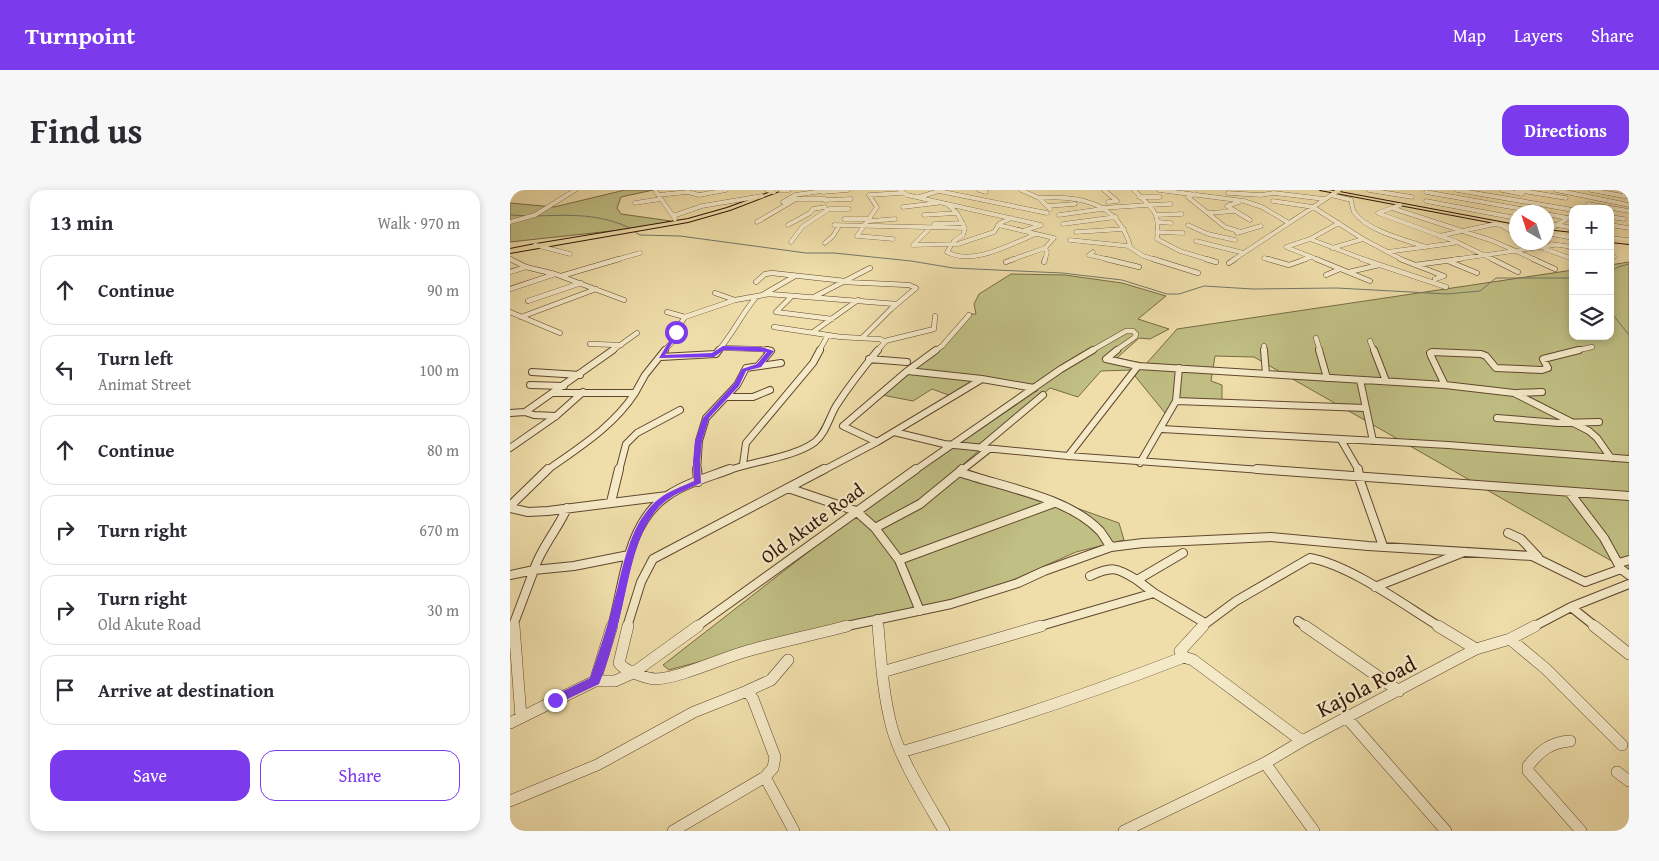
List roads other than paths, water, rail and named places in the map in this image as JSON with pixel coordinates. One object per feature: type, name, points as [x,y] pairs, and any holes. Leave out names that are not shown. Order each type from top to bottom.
[{"type":"main road","points":[[510,251],[535,245],[677,223],[720,212],[780,190]]},
{"type":"main road","points":[[1322,190],[1338,191],[1509,226]]},
{"type":"main road","points":[[1554,232],[1569,235]]},
{"type":"main road","points":[[1554,234],[1569,236]]},
{"type":"main road","points":[[1614,240],[1629,242]]},
{"type":"street","points":[[510,222],[535,215],[575,190]]},
{"type":"street","points":[[661,190],[655,191],[677,223]]},
{"type":"street","points":[[658,195],[685,192],[699,195],[726,190]]},
{"type":"street","points":[[767,190],[774,192]]},
{"type":"street","points":[[780,190],[789,190]]},
{"type":"street","points":[[848,190],[795,195],[785,201],[796,199],[851,199]]},
{"type":"street","points":[[917,197],[941,190],[1047,213]]},
{"type":"street","points":[[979,190],[986,192]]},
{"type":"street","points":[[1022,190],[1035,190]]},
{"type":"street","points":[[1022,190],[1039,198],[1050,209]]},
{"type":"street","points":[[1104,190],[1117,201],[1108,202]]},
{"type":"street","points":[[1134,190],[1157,215],[1157,239],[1175,249],[1216,262]]},
{"type":"street","points":[[1159,190],[1183,191],[1244,201],[1262,207],[1289,223]]},
{"type":"street","points":[[1222,190],[1261,195],[1274,193],[1324,199]]},
{"type":"street","points":[[1369,190],[1412,197]]},
{"type":"street","points":[[1457,190],[1569,209]]},
{"type":"street","points":[[1502,190],[1530,196],[1521,201]]},
{"type":"street","points":[[1517,190],[1566,198]]},
{"type":"street","points":[[1556,190],[1629,205]]},
{"type":"street","points":[[1591,190],[1629,197]]},
{"type":"street","points":[[791,242],[802,227],[826,212],[827,208],[822,191]]},
{"type":"street","points":[[1228,191],[1234,199]]},
{"type":"street","points":[[1229,264],[1329,195],[1338,191]]},
{"type":"street","points":[[893,239],[858,236],[867,226],[877,205],[869,195],[901,192],[1041,224],[1023,231]]},
{"type":"street","points":[[1426,192],[1509,207]]},
{"type":"street","points":[[749,193],[760,196]]},
{"type":"street","points":[[1195,194],[1188,197],[1225,227],[1241,232]]},
{"type":"street","points":[[1039,198],[1078,195],[1116,217],[1124,228],[1130,245],[1128,246]]},
{"type":"street","points":[[1329,195],[1351,200],[1353,203],[1352,209],[1372,226],[1426,247]]},
{"type":"street","points":[[673,216],[698,207],[760,196]]},
{"type":"street","points":[[1468,208],[1493,196]]},
{"type":"street","points":[[1139,197],[1160,197]]},
{"type":"street","points":[[1598,198],[1586,206],[1629,212]]},
{"type":"street","points":[[757,222],[796,199]]},
{"type":"street","points":[[635,203],[661,200]]},
{"type":"street","points":[[1244,201],[1227,206],[1249,222],[1261,226],[1280,228]]},
{"type":"street","points":[[1273,201],[1313,207],[1338,224],[1387,252],[1413,265],[1444,276],[1435,279]]},
{"type":"street","points":[[1426,201],[1509,217]]},
{"type":"street","points":[[1621,203],[1629,201]]},
{"type":"street","points":[[901,202],[929,215]]},
{"type":"street","points":[[903,207],[941,202]]},
{"type":"street","points":[[947,204],[965,228],[963,235],[952,244],[947,253],[968,257],[1036,234]]},
{"type":"street","points":[[1047,206],[1075,204]]},
{"type":"street","points":[[1059,215],[1101,209],[1171,204]]},
{"type":"street","points":[[1400,205],[1378,213],[1457,242],[1518,272]]},
{"type":"street","points":[[1392,208],[1517,251],[1556,269]]},
{"type":"street","points":[[788,225],[810,213],[813,209],[850,209]]},
{"type":"street","points":[[1461,216],[1476,210]]},
{"type":"street","points":[[1209,213],[1235,211]]},
{"type":"street","points":[[851,219],[854,212]]},
{"type":"street","points":[[974,216],[987,212]]},
{"type":"street","points":[[924,215],[956,214]]},
{"type":"street","points":[[1157,215],[1182,214]]},
{"type":"street","points":[[1554,215],[1568,218]]},
{"type":"street","points":[[1063,224],[1116,217]]},
{"type":"street","points":[[929,229],[913,245],[952,244],[992,233],[998,225],[1013,218]]},
{"type":"street","points":[[1554,227],[1568,218]]},
{"type":"street","points":[[1614,218],[1624,219]]},
{"type":"street","points":[[844,219],[895,219]]},
{"type":"street","points":[[1158,222],[1171,223]]},
{"type":"street","points":[[907,224],[963,223]]},
{"type":"street","points":[[1338,224],[1286,247],[1370,281]]},
{"type":"street","points":[[1437,236],[1465,232],[1494,224],[1509,226]]},
{"type":"street","points":[[1494,224],[1509,231]]},
{"type":"street","points":[[1554,224],[1569,227]]},
{"type":"street","points":[[825,243],[837,225],[929,229],[965,228]]},
{"type":"street","points":[[998,225],[1054,238],[1045,248],[1006,262]]},
{"type":"street","points":[[1188,225],[1234,240]]},
{"type":"street","points":[[1223,237],[1261,226]]},
{"type":"street","points":[[1614,226],[1629,228]]},
{"type":"street","points":[[896,232],[902,227]]},
{"type":"street","points":[[1076,232],[1124,228]]},
{"type":"street","points":[[1157,232],[1183,233]]},
{"type":"street","points":[[1310,238],[1379,265],[1446,287]]},
{"type":"street","points":[[1332,248],[1364,239]]},
{"type":"street","points":[[1070,240],[1128,246],[1143,256],[1198,273]]},
{"type":"street","points":[[1196,241],[1244,253]]},
{"type":"street","points":[[1614,241],[1618,243]]},
{"type":"street","points":[[1387,252],[1457,242]]},
{"type":"street","points":[[535,245],[570,254]]},
{"type":"street","points":[[1555,245],[1569,247]]},
{"type":"street","points":[[1044,262],[1047,252],[1045,248]]},
{"type":"street","points":[[1413,265],[1526,250]]},
{"type":"street","points":[[1549,250],[1569,257]]},
{"type":"street","points":[[510,289],[640,252]]},
{"type":"street","points":[[1093,252],[1090,255],[1140,268]]},
{"type":"street","points":[[1128,264],[1143,256]]},
{"type":"street","points":[[1264,258],[1289,265],[1311,257]]},
{"type":"street","points":[[1446,260],[1476,273]]},
{"type":"street","points":[[511,261],[558,275],[624,300]]},
{"type":"street","points":[[1348,272],[1379,265]]},
{"type":"street","points":[[510,272],[526,267]]},
{"type":"street","points":[[812,298],[870,268]]},
{"type":"street","points":[[1326,275],[1340,269]]},
{"type":"street","points":[[756,282],[768,274],[845,282],[909,285],[916,288],[896,304],[862,338]]},
{"type":"street","points":[[667,496],[528,512],[510,507],[544,472],[596,436],[628,404],[645,375],[673,341],[678,327],[685,317],[698,310],[764,294],[795,276]]},
{"type":"street","points":[[528,301],[581,283]]},
{"type":"street","points":[[522,317],[596,289]]},
{"type":"street","points":[[715,293],[735,300]]},
{"type":"street","points":[[764,294],[896,304]]},
{"type":"street","points":[[661,357],[714,355],[723,348],[744,311],[757,296]]},
{"type":"street","points":[[792,296],[776,312],[832,319]]},
{"type":"street","points":[[813,332],[858,300]]},
{"type":"street","points":[[510,312],[560,333]]},
{"type":"street","points":[[667,312],[685,317]]},
{"type":"street","points":[[877,442],[843,426],[908,371],[942,346],[969,315]]},
{"type":"street","points":[[774,327],[885,341],[934,329],[935,316]]},
{"type":"street","name":"Old Akute Road","points":[[510,723],[595,681],[615,681],[633,673],[856,511],[1075,360],[1126,332],[1133,331],[1136,334],[1134,337],[1106,359],[1138,366]]},
{"type":"street","points":[[525,412],[637,334]]},
{"type":"street","points":[[743,464],[746,443],[813,363],[828,335]]},
{"type":"street","points":[[1316,338],[1327,378]]},
{"type":"street","points":[[1370,340],[1386,381]]},
{"type":"street","points":[[595,681],[618,605],[629,555],[646,519],[656,506],[667,496],[698,482],[743,464],[809,446],[818,440],[834,409],[869,359],[885,341]]},
{"type":"street","points":[[590,344],[621,345]]},
{"type":"street","points":[[1264,346],[1266,374]]},
{"type":"street","points":[[1446,385],[1431,356],[1430,353],[1432,352],[1481,354],[1486,356],[1496,368],[1535,370],[1547,369],[1543,361],[1546,358],[1592,347]]},
{"type":"street","points":[[723,348],[771,351],[759,365]]},
{"type":"street","points":[[869,359],[907,362]]},
{"type":"street","points":[[698,482],[696,462],[699,441],[706,418],[737,385],[744,370],[759,365],[781,363]]},
{"type":"street","points":[[1068,456],[1138,366],[1446,385],[1514,393],[1542,392]]},
{"type":"street","points":[[1140,463],[1162,429],[1176,401],[1179,368]]},
{"type":"street","points":[[908,371],[982,379],[1034,388]]},
{"type":"street","points":[[532,372],[580,375]]},
{"type":"street","points":[[982,379],[877,442],[653,559],[647,568],[628,624],[619,663],[621,667],[633,673],[655,678],[672,676],[744,652],[877,619],[951,604],[1018,583],[1044,571],[1111,547],[1168,541],[1271,537],[1538,557],[1585,582],[1629,560]]},
{"type":"street","points":[[1360,380],[1374,441]]},
{"type":"street","points":[[530,385],[564,386]]},
{"type":"street","points":[[727,397],[753,397],[770,390]]},
{"type":"street","points":[[510,448],[556,416],[583,392]]},
{"type":"street","points":[[554,393],[635,393]]},
{"type":"street","points":[[1514,393],[1594,434],[1611,458]]},
{"type":"street","points":[[980,448],[1043,395]]},
{"type":"street","points":[[1176,401],[1365,408]]},
{"type":"street","points":[[611,502],[616,489],[626,444],[647,427],[680,410]]},
{"type":"street","points":[[510,413],[525,412],[534,415],[556,416]]},
{"type":"street","points":[[1497,418],[1559,423],[1599,422]]},
{"type":"street","points":[[1162,429],[1448,445],[1627,460]]},
{"type":"street","points":[[894,432],[952,445],[1140,463],[1629,496]]},
{"type":"street","points":[[1341,440],[1359,471],[1359,478],[1383,546]]},
{"type":"street","points":[[876,528],[910,510],[934,494],[989,449]]},
{"type":"street","points":[[960,472],[1054,503],[1079,515],[1097,527],[1107,538],[1111,547]]},
{"type":"street","points":[[788,488],[856,511],[876,528],[899,560],[920,611]]},
{"type":"street","points":[[1569,492],[1604,538],[1620,566],[1629,575]]},
{"type":"street","points":[[899,560],[1054,503]]},
{"type":"street","points":[[521,717],[518,668],[512,623],[536,563],[559,526],[567,508]]},
{"type":"street","points":[[1508,533],[1516,535],[1528,544],[1538,557]]},
{"type":"street","points":[[1375,587],[1466,552]]},
{"type":"street","points":[[1137,580],[1183,553]]},
{"type":"street","points":[[510,575],[534,570],[574,566],[629,555]]},
{"type":"street","points":[[1302,741],[1192,660],[1184,657],[1180,651],[1184,644],[1205,623],[1310,558],[1327,561],[1375,587],[1476,649]]},
{"type":"street","points":[[1090,576],[1109,567],[1115,567],[1205,623]]},
{"type":"street","name":"Kajola Road","points":[[1124,831],[1265,763],[1302,741],[1476,649],[1510,639],[1571,607],[1629,584]]},
{"type":"street","points":[[882,672],[1154,593]]},
{"type":"street","points":[[1571,607],[1629,654]]},
{"type":"street","points":[[877,619],[882,672],[892,729],[901,752],[944,831]]},
{"type":"street","points":[[1298,621],[1399,691]]},
{"type":"street","points":[[1510,639],[1546,669],[1622,745]]},
{"type":"street","points":[[901,752],[964,734],[1116,683],[1184,657]]},
{"type":"street","points":[[510,801],[570,778],[608,760],[684,718],[732,695],[772,681],[788,660]]},
{"type":"street","points":[[673,831],[765,777],[773,768],[775,757],[753,699],[747,691]]},
{"type":"street","points":[[1347,718],[1446,831]]},
{"type":"street","points":[[1570,741],[1558,741],[1547,746],[1528,766],[1528,771],[1581,831]]},
{"type":"street","points":[[1265,763],[1314,831]]},
{"type":"street","points":[[1617,772],[1629,781]]},
{"type":"street","points":[[765,777],[794,831]]},
{"type":"waterway","points":[[510,215],[528,216]]},
{"type":"waterway","points":[[535,216],[585,216],[608,220],[632,229]]},
{"type":"waterway","points":[[637,231],[635,232],[640,235],[680,236],[806,253],[834,253],[911,261],[953,268],[1062,273],[1122,280],[1167,294],[1179,294],[1204,286],[1253,289],[1337,288],[1447,294],[1480,291],[1496,278],[1569,278]]},
{"type":"waterway","points":[[1614,270],[1629,264]]},
{"type":"waterway","points":[[1614,316],[1629,335]]}]
